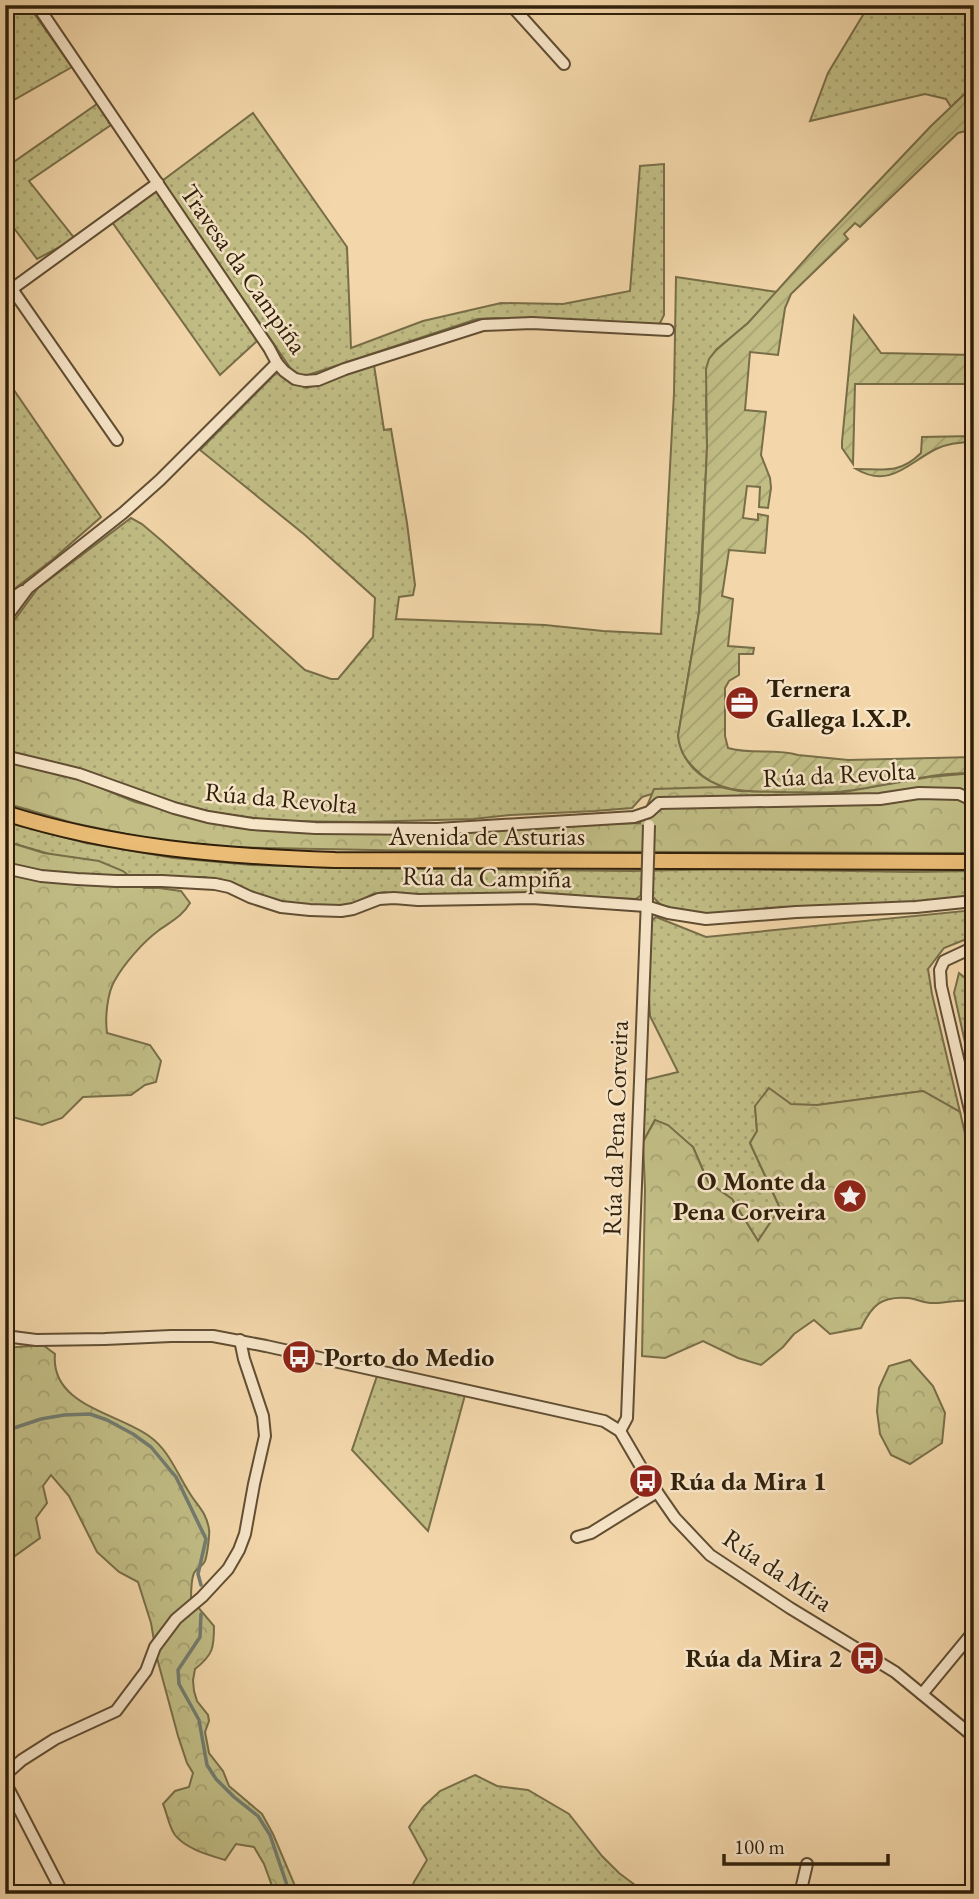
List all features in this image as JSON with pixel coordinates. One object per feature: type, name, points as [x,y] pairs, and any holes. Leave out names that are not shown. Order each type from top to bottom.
[{"type":"main road","name":"Avenida de Asturias","points":[[5,813],[62,829],[138,845],[260,857],[335,860],[974,862]]},
{"type":"street","name":"Travesa da Campiña","points":[[37,5],[277,363],[295,379],[318,380],[483,325],[532,323],[668,330]]},
{"type":"street","points":[[511,5],[564,64]]},
{"type":"street","points":[[9,291],[158,183]]},
{"type":"street","points":[[5,279],[9,291],[117,440]]},
{"type":"street","points":[[5,603],[123,513],[160,480],[277,363]]},
{"type":"street","points":[[5,619],[28,588]]},
{"type":"street","name":"Rúa da Revolta","points":[[5,756],[79,774],[174,808],[208,817],[252,824],[315,828],[437,829],[634,817],[649,812],[659,803],[880,799],[919,793],[959,794],[974,801]]},
{"type":"street","name":"Rúa da Pena Corveira","points":[[620,1431],[626,1418],[628,1391],[649,812]]},
{"type":"street","name":"Rúa da Campiña","points":[[5,868],[41,876],[77,879],[215,884],[281,907],[310,910],[341,911],[379,899],[394,898],[532,898],[647,901],[668,913],[706,919],[974,901]]},
{"type":"street","points":[[974,947],[944,961],[940,970],[940,986],[974,1127]]},
{"type":"street","points":[[5,1336],[36,1340],[171,1335],[214,1336],[240,1340],[604,1421],[620,1431]]},
{"type":"street","points":[[5,1776],[22,1760],[55,1739],[116,1710],[146,1671],[155,1647],[176,1619],[202,1597],[228,1569],[239,1550],[245,1534],[265,1436],[263,1416],[240,1340]]},
{"type":"street","name":"Rúa da Mira","points":[[620,1431],[675,1518],[710,1555],[895,1672],[974,1737]]},
{"type":"street","points":[[577,1537],[591,1533],[657,1492]]},
{"type":"street","points":[[922,1694],[974,1631]]},
{"type":"street","points":[[5,1782],[63,1894]]},
{"type":"street","points":[[800,1894],[807,1864]]},
{"type":"green space","points":[[5,5],[28,5],[72,67],[5,105]]},
{"type":"green space","points":[[869,5],[974,8],[974,85],[951,107],[946,99],[925,94],[810,121],[828,73]]},
{"type":"green space","points":[[974,85],[974,129],[958,133],[860,227],[855,223],[844,234],[848,239],[791,294],[785,308],[778,355],[750,352],[745,410],[766,412],[761,455],[771,488],[768,508],[759,507],[760,487],[747,486],[743,518],[758,520],[758,514],[768,516],[765,553],[729,550],[722,596],[733,599],[728,646],[754,648],[753,654],[739,654],[739,675],[729,681],[725,688],[725,736],[728,748],[848,760],[974,757],[974,773],[941,775],[830,792],[749,791],[726,787],[704,777],[691,765],[678,736],[701,589],[707,447],[706,369],[709,359],[748,323],[931,126]]},
{"type":"green space","points":[[97,104],[111,125],[29,181],[75,239],[37,259],[5,216],[5,147],[15,161]]},
{"type":"green space","points":[[253,113],[347,247],[351,348],[423,321],[501,303],[563,304],[630,291],[640,166],[664,164],[664,315],[660,323],[654,326],[477,319],[305,376],[293,372],[162,181]]},
{"type":"green space","points":[[155,190],[257,341],[220,375],[112,222]]},
{"type":"green space","points":[[676,277],[777,292],[748,323],[716,350],[706,397],[707,447],[699,612],[678,736],[685,758],[699,774],[739,791],[665,790],[642,797],[632,808],[473,819],[276,821],[197,810],[68,766],[5,751],[5,633],[38,588],[131,518],[162,541],[305,670],[338,679],[373,637],[375,598],[305,535],[200,450],[278,371],[287,380],[307,388],[374,365],[384,430],[391,429],[415,585],[413,595],[399,597],[396,619],[545,625],[661,634],[674,393]]},
{"type":"green space","points":[[854,316],[881,353],[974,355],[974,384],[855,384],[853,464],[842,448],[842,442]]},
{"type":"green space","points":[[5,377],[101,517],[5,596]]},
{"type":"green space","points":[[974,436],[974,442],[941,447],[889,475],[868,474],[856,469],[891,469],[906,464],[921,453],[922,437]]},
{"type":"green space","points":[[5,762],[82,780],[135,802],[237,828],[331,833],[640,823],[654,789],[720,787],[739,791],[844,792],[929,777],[974,773],[974,853],[424,851],[209,847],[73,823],[5,803]]},
{"type":"green space","points":[[5,822],[86,843],[174,858],[252,865],[632,871],[974,871],[974,898],[707,915],[662,906],[653,897],[640,896],[636,899],[549,895],[418,896],[385,892],[334,908],[279,902],[205,877],[131,878],[5,841]]},
{"type":"green space","points":[[5,841],[44,853],[99,861],[123,871],[144,888],[181,891],[190,903],[180,916],[152,936],[134,954],[112,985],[108,999],[107,1033],[150,1045],[161,1061],[156,1082],[145,1085],[131,1095],[83,1097],[62,1118],[42,1125],[5,1115]]},
{"type":"green space","points":[[974,910],[974,936],[944,948],[928,969],[960,1112],[923,1091],[818,1105],[755,1106],[757,1131],[750,1143],[780,1208],[758,1241],[732,1199],[708,1182],[693,1147],[655,1120],[643,1142],[645,1080],[678,1072],[650,1016],[650,922],[656,917],[706,937]]},
{"type":"green space","points":[[959,973],[974,985],[974,1083],[954,993]]},
{"type":"green space","points":[[769,1088],[791,1104],[817,1105],[923,1091],[960,1112],[974,1172],[974,1302],[932,1303],[908,1298],[891,1299],[878,1304],[869,1313],[861,1328],[830,1334],[814,1320],[794,1334],[761,1365],[738,1358],[703,1341],[665,1358],[642,1356],[645,1189],[643,1142],[655,1120],[668,1125],[693,1147],[708,1182],[732,1199],[758,1241],[780,1208],[750,1143],[757,1131],[755,1106]]},
{"type":"green space","points":[[43,1345],[55,1354],[56,1371],[63,1385],[74,1396],[88,1406],[136,1428],[162,1448],[206,1518],[209,1532],[207,1555],[193,1576],[191,1599],[214,1626],[211,1650],[195,1669],[193,1680],[197,1701],[208,1715],[205,1732],[209,1753],[223,1771],[229,1786],[262,1814],[295,1886],[302,1892],[318,1894],[275,1894],[264,1864],[254,1847],[236,1844],[225,1860],[191,1848],[175,1835],[163,1804],[175,1791],[189,1787],[193,1773],[178,1736],[157,1658],[151,1623],[138,1582],[119,1572],[97,1552],[69,1496],[51,1475],[43,1486],[47,1503],[36,1518],[40,1538],[5,1563],[5,1348]]},
{"type":"green space","points":[[910,1360],[933,1386],[945,1413],[942,1443],[910,1464],[891,1455],[880,1434],[877,1411],[879,1388],[889,1366]]},
{"type":"green space","points":[[377,1376],[465,1395],[428,1531],[352,1450]]},
{"type":"green space","points":[[475,1775],[497,1786],[528,1790],[569,1814],[602,1856],[647,1894],[409,1894],[427,1860],[409,1827],[423,1807],[440,1791]]},
{"type":"waterway","points":[[5,1431],[41,1419],[90,1414],[133,1434],[151,1447],[176,1477],[206,1539],[198,1574],[201,1585]]},
{"type":"waterway","points":[[201,1614],[200,1637],[178,1670],[179,1684],[199,1720],[207,1765],[216,1779],[258,1816],[270,1835],[290,1894]]},
{"type":"place","name":"Ternera Gallega l.X.P.","points":[[742,703]]},
{"type":"place","name":"O Monte da Pena Corveira","points":[[850,1196]]},
{"type":"place","name":"Porto do Medio","points":[[299,1357]]},
{"type":"place","name":"Rúa da Mira 1","points":[[646,1481]]},
{"type":"place","name":"Rúa da Mira 2","points":[[867,1658]]}]
